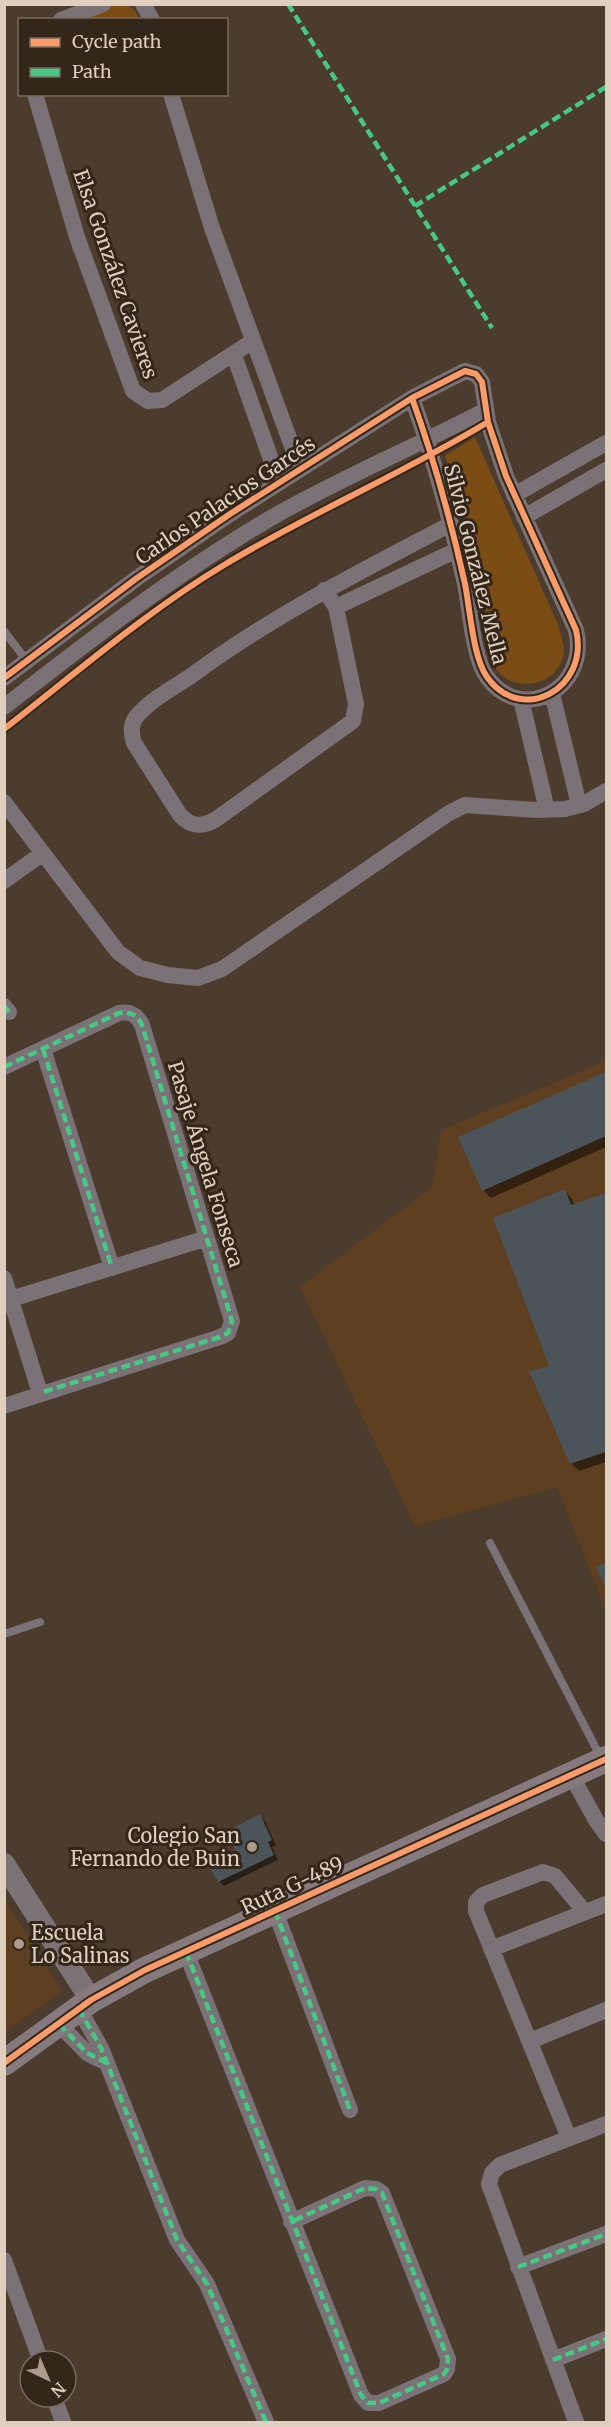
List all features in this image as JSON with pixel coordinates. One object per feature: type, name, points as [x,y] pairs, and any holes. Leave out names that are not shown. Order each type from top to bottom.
[{"type":"main road","name":"Ruta G-489","points":[[4,2063],[120,1983],[604,1760]]},
{"type":"main road","points":[[4,1864],[77,2011]]},
{"type":"street","points":[[66,18],[103,4]]},
{"type":"street","points":[[143,4],[151,18]]},
{"type":"street","name":"Elsa González Cavieres","points":[[36,96],[77,237],[133,391],[148,401],[162,400],[253,341]]},
{"type":"street","points":[[172,96],[209,218],[300,468]]},
{"type":"street","points":[[234,355],[279,482]]},
{"type":"street","name":"Carlos Palacios Garcés","points":[[4,678],[137,578],[300,468],[460,372],[476,374],[482,382],[486,410],[428,441],[328,488],[228,544],[144,601],[4,707]]},
{"type":"street","name":"Silvio González Mella","points":[[412,399],[428,441],[451,524],[483,670],[502,692],[521,699]]},
{"type":"street","points":[[486,410],[499,458],[578,638],[579,649],[574,670],[562,685],[552,693],[521,699],[547,810]]},
{"type":"street","points":[[514,495],[606,443]]},
{"type":"street","points":[[524,517],[606,470]]},
{"type":"street","points":[[324,590],[336,607],[356,704],[353,721],[215,820],[201,825],[187,821],[134,743],[131,729],[134,721],[149,705],[205,665],[324,590],[451,524]]},
{"type":"street","points":[[336,607],[457,550]]},
{"type":"street","points":[[552,693],[579,805]]},
{"type":"street","points":[[4,802],[118,952],[140,968],[168,975],[198,978],[222,969],[449,813],[465,805],[547,810],[579,805],[606,791]]},
{"type":"street","points":[[4,881],[43,853]]},
{"type":"street","name":"Pasaje Ángela Fonseca","points":[[40,1394],[220,1337],[231,1329],[232,1317],[142,1025],[133,1014],[119,1013],[43,1049]]},
{"type":"street","points":[[4,1067],[43,1049],[112,1268]]},
{"type":"street","points":[[11,1299],[207,1238]]},
{"type":"street","points":[[4,1278],[40,1394],[4,1406]]},
{"type":"street","points":[[571,1775],[606,1834]]},
{"type":"street","points":[[569,2138],[476,1911],[476,1902],[483,1895],[543,1872],[555,1876],[585,1912]]},
{"type":"street","points":[[491,1949],[606,1904]]},
{"type":"street","points":[[275,1911],[350,2110]]},
{"type":"street","points":[[186,1952],[291,2222],[363,2400],[368,2403],[379,2403],[444,2373],[448,2359],[382,2193],[376,2189],[365,2188],[291,2222]]},
{"type":"street","points":[[530,2041],[606,2010]]},
{"type":"street","points":[[77,2011],[87,2053],[107,2063]]},
{"type":"street","points":[[77,2011],[107,2063],[177,2240],[207,2284],[266,2422]]},
{"type":"street","points":[[576,2422],[489,2190],[492,2173],[505,2163],[606,2124]]},
{"type":"street","points":[[518,2267],[606,2234]]},
{"type":"street","points":[[4,2260],[37,2349]]},
{"type":"street","points":[[553,2360],[606,2339]]},
{"type":"lane","points":[[4,631],[27,661]]},
{"type":"lane","points":[[490,1543],[604,1760]]},
{"type":"lane","points":[[4,1635],[40,1622]]},
{"type":"shaded area","points":[[116,4],[131,7],[139,18],[81,18]]},
{"type":"shaded area","points":[[475,437],[559,627],[563,641],[564,650],[561,662],[555,672],[535,683],[523,684],[502,675],[494,665],[490,654],[482,592],[445,456]]},
{"type":"shaded area","points":[[606,1061],[606,1611],[557,1487],[415,1526],[300,1287],[432,1187],[441,1130]]},
{"type":"shaded area","name":"Escuela Lo Salinas","points":[[4,1898],[62,1991],[5,2032],[4,2032]]},
{"type":"building","points":[[606,1072],[606,1136],[482,1191],[458,1137]]},
{"type":"building","points":[[565,1189],[571,1205],[606,1193],[606,1452],[570,1464],[529,1371],[549,1366],[493,1218]]},
{"type":"building","points":[[606,1563],[606,1589],[596,1567]]},
{"type":"building","name":"Colegio San Fernando de Buin","points":[[260,1814],[272,1840],[268,1842],[274,1855],[218,1882],[209,1865],[236,1852],[227,1831]]},
{"type":"marked path","points":[[288,4],[492,328]]},
{"type":"marked path","points":[[415,206],[606,87]]},
{"type":"marked path","points":[[4,1006],[9,1012]]},
{"type":"marked path","points":[[4,1067],[119,1013],[130,1013],[138,1019],[142,1025],[232,1321],[228,1333],[220,1337],[40,1393]]},
{"type":"marked path","points":[[43,1049],[112,1268]]},
{"type":"marked path","points":[[275,1911],[350,2110]]},
{"type":"marked path","points":[[186,1952],[361,2395],[368,2403],[379,2403],[444,2374],[448,2359],[382,2193],[376,2189],[365,2188],[291,2222]]},
{"type":"marked path","points":[[79,2009],[101,2048],[177,2240],[207,2284],[266,2422]]},
{"type":"marked path","points":[[59,2024],[87,2053],[107,2063]]},
{"type":"marked path","points":[[518,2267],[606,2234]]},
{"type":"marked path","points":[[553,2360],[606,2339]]},
{"type":"cycle path","points":[[4,678],[137,578],[230,514],[412,398],[465,371],[476,374],[482,382],[488,422],[506,476],[576,630],[578,651],[573,669],[563,683],[550,694],[534,699],[518,698],[501,691],[482,669],[475,646],[465,584],[448,514],[412,398]]},
{"type":"cycle path","points":[[4,729],[112,644],[195,583],[289,528],[423,459],[488,422]]},
{"type":"cycle path","points":[[4,2063],[91,2000],[145,1970],[606,1759]]},
{"type":"place","name":"Colegio San Fernando de Buin","points":[[252,1847]]},
{"type":"place","name":"Escuela Lo Salinas","points":[[19,1944]]}]
